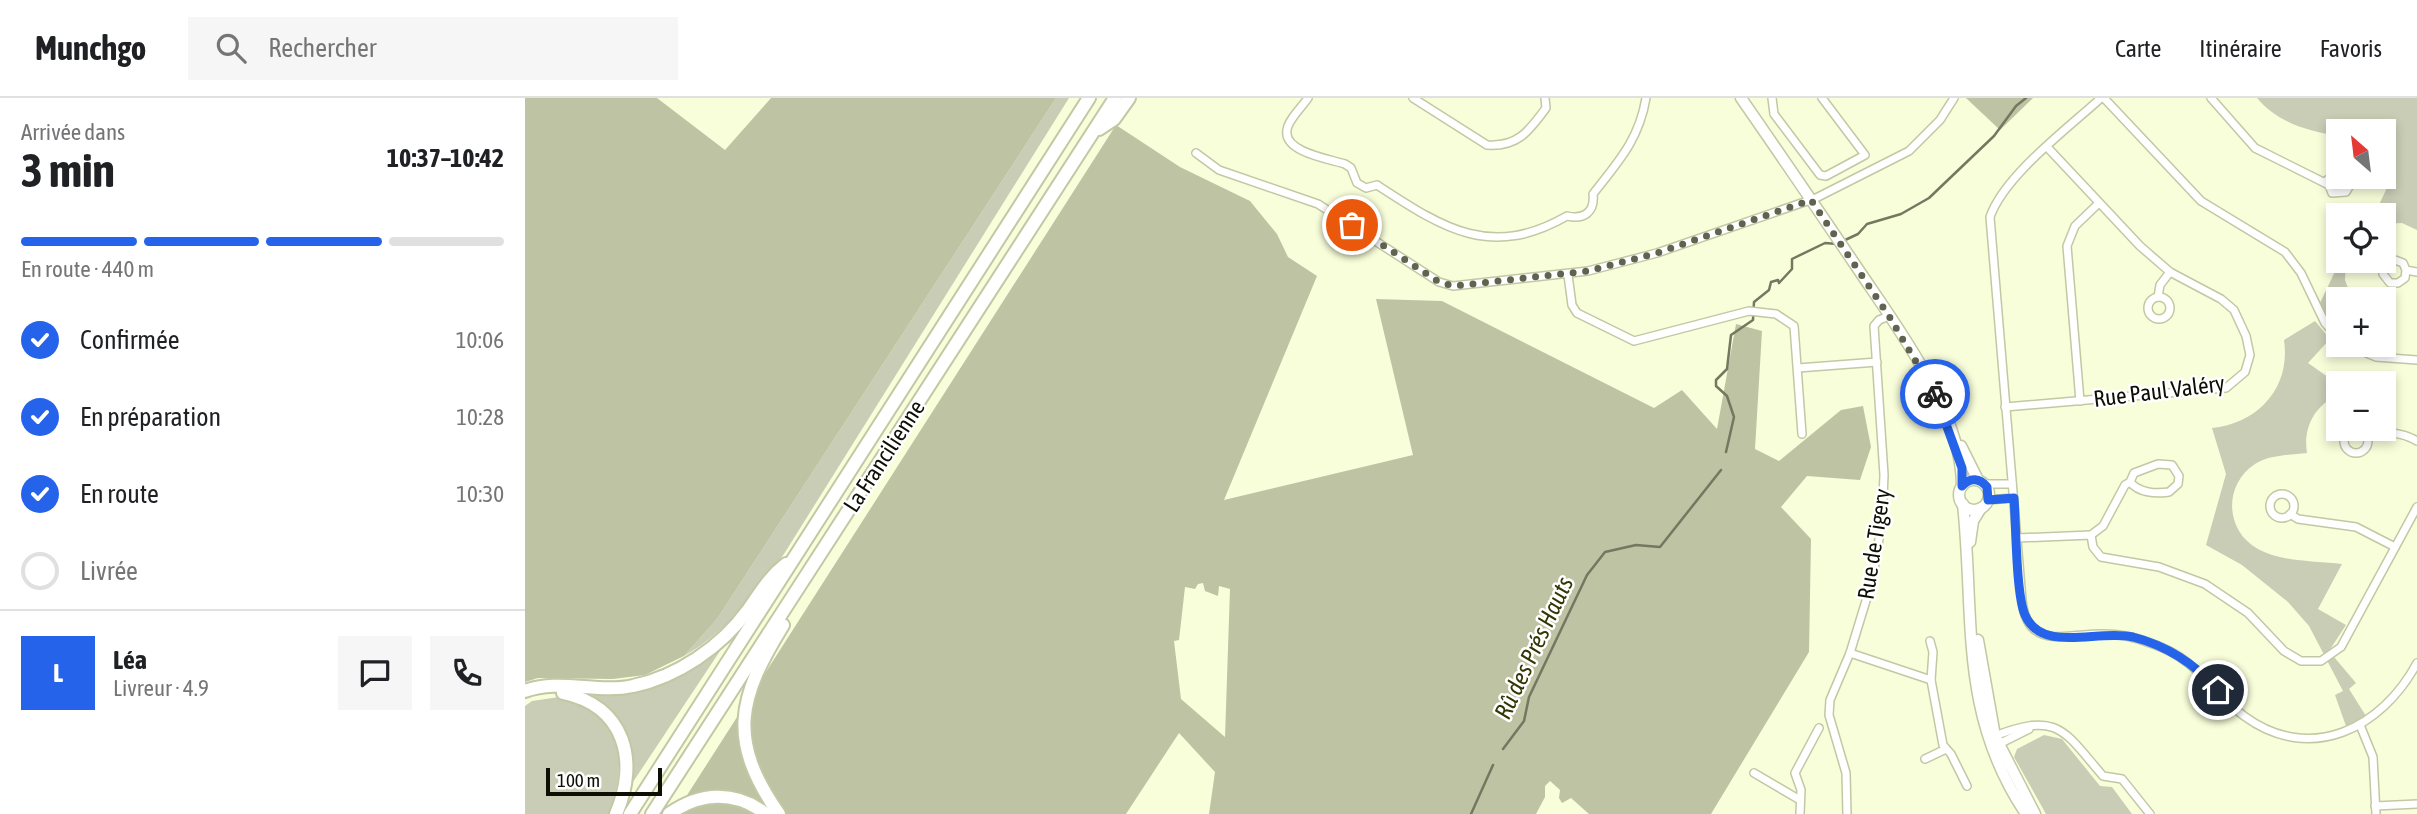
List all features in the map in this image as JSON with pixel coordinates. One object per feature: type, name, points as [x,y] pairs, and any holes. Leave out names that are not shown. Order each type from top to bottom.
[{"type":"highway","points":[[1079,113],[1080,98]]},
{"type":"highway","name":"La Francilienne","points":[[631,814],[1089,98]]},
{"type":"highway","name":"La Francilienne","points":[[652,814],[1115,98]]},
{"type":"highway","points":[[1093,133],[1114,119],[1129,98]]},
{"type":"highway","points":[[525,691],[547,686],[610,690],[632,687],[670,674],[721,639],[747,611],[772,575],[791,560]]},
{"type":"highway","points":[[779,814],[764,792],[747,756],[745,719],[751,682],[784,623],[786,606]]},
{"type":"highway","points":[[525,699],[544,693],[576,696],[608,716],[617,728],[627,758],[628,774],[616,814]]},
{"type":"highway","points":[[669,814],[684,804],[716,796],[752,804],[767,814]]},
{"type":"main road","points":[[1741,98],[1814,199]]},
{"type":"main road","points":[[1747,98],[1933,376],[1969,467],[1989,491],[1973,521],[1970,548],[1981,665],[1995,742],[2017,801],[2031,814]]},
{"type":"main road","points":[[1842,241],[1936,397],[1962,468],[1959,495],[1963,504],[1972,646],[1980,715],[2031,814]]},
{"type":"main road","points":[[1962,486],[1969,480],[1981,482]]},
{"type":"main road","points":[[1963,504],[1969,509],[1984,504]]},
{"type":"street","points":[[1308,98],[1286,128],[1287,139],[1293,146],[1345,164],[1351,169],[1357,183],[1366,188],[1377,185],[1452,230],[1483,237],[1517,236],[1551,225],[1567,216],[1576,218],[1588,214],[1594,205],[1593,194],[1628,150],[1641,125],[1646,98]]},
{"type":"street","points":[[1413,98],[1487,145],[1501,146],[1515,143],[1525,135],[1546,108],[1545,98]]},
{"type":"street","points":[[1772,98],[1774,114],[1820,175],[1826,176],[1865,155],[1822,98]]},
{"type":"street","points":[[1196,153],[1219,170],[1318,204],[1439,282],[1454,286],[1568,275],[1657,253],[1814,199],[1909,151],[1947,111],[1954,98]]},
{"type":"street","points":[[2326,324],[2301,273],[2285,251],[2201,201],[2102,98],[2002,191],[1990,218],[2025,614],[2033,628],[2045,636],[2058,638],[2119,635],[2161,646],[2204,674],[2248,718],[2281,734],[2322,737],[2360,725],[2392,702],[2417,663]]},
{"type":"street","points":[[2211,98],[2255,148],[2326,184]]},
{"type":"street","name":"Rue Paul Valéry","points":[[2005,407],[2226,388],[2245,372],[2249,346],[2234,310],[2221,299],[2170,272],[2140,246],[2048,148]]},
{"type":"street","points":[[2330,189],[2332,193],[2343,194],[2347,189]]},
{"type":"street","points":[[2080,401],[2067,246],[2075,226],[2099,203]]},
{"type":"street","points":[[2406,270],[2417,272]]},
{"type":"street","points":[[2158,297],[2160,285],[2170,272]]},
{"type":"street","points":[[1568,275],[1572,305],[1577,313],[1634,341],[1749,311],[1776,314],[1794,326],[1803,434]]},
{"type":"street","name":"Rue de Tigery","points":[[1847,814],[1846,773],[1829,715],[1830,700],[1850,653],[1872,581],[1882,521],[1884,475],[1874,326],[1879,320],[1889,316]]},
{"type":"street","points":[[2377,357],[2417,360]]},
{"type":"street","points":[[1798,368],[1877,362]]},
{"type":"street","points":[[2396,433],[2417,441]]},
{"type":"street","points":[[2017,538],[2091,535],[2101,528],[2120,489],[2130,482],[2134,473],[2158,464],[2172,466],[2179,475],[2176,488],[2164,493],[2139,489],[2130,482]]},
{"type":"street","points":[[1981,482],[2012,484]]},
{"type":"street","points":[[1984,504],[2014,498]]},
{"type":"street","points":[[2091,535],[2095,552],[2101,557],[2159,567],[2219,592],[2248,613],[2289,656],[2307,663],[2326,660],[2341,647],[2417,507]]},
{"type":"street","points":[[2290,514],[2298,519],[2360,529],[2395,547]]},
{"type":"street","points":[[1930,640],[1933,652],[1931,680],[1946,749],[1966,786]]},
{"type":"street","points":[[1850,653],[1931,680]]},
{"type":"street","points":[[1995,742],[2035,725],[2043,724],[2063,730],[2103,776],[2122,779],[2129,785],[2150,814]]},
{"type":"street","points":[[2360,725],[2372,757],[2376,810],[2417,804]]},
{"type":"street","points":[[1800,814],[1801,790],[1795,773],[1819,728]]},
{"type":"street","points":[[1995,742],[2007,745],[2016,733]]},
{"type":"street","points":[[1925,759],[1946,749]]},
{"type":"street","points":[[1754,773],[1800,800]]},
{"type":"street","points":[[1952,782],[1962,777]]},
{"type":"green space","points":[[525,98],[657,98],[725,150],[771,98],[1056,98],[717,619],[684,656],[645,675],[613,679],[538,678],[525,682]]},
{"type":"green space","points":[[1056,98],[1069,98],[784,554],[727,623],[684,656],[717,619]]},
{"type":"green space","points":[[1966,98],[2033,98],[2000,130]]},
{"type":"green space","points":[[2257,98],[2417,98],[2417,230],[2402,223],[2396,223],[2396,203],[2380,203],[2386,189],[2396,189],[2396,119],[2326,119],[2326,133],[2284,120]]},
{"type":"green space","points":[[1116,125],[1180,167],[1250,201],[1277,234],[1288,257],[1317,276],[1224,500],[1413,455],[1376,299],[1442,301],[1654,408],[1682,390],[1717,429],[1736,324],[1762,331],[1755,449],[1779,461],[1841,410],[1863,406],[1871,447],[1860,480],[1807,476],[1781,507],[1811,539],[1809,652],[1711,814],[1589,814],[1571,798],[1562,803],[1559,798],[1560,790],[1550,781],[1545,786],[1545,797],[1536,814],[1209,814],[1215,772],[1179,733],[1126,814],[675,814]],"holes":[[[1203,583],[1205,591],[1218,596],[1219,586],[1230,589],[1225,737],[1181,699],[1174,641],[1179,640],[1185,587],[1195,589],[1198,584]]]},
{"type":"green space","points":[[2334,273],[2345,273],[2348,287],[2328,287]]},
{"type":"green space","points":[[2326,290],[2326,318],[2319,305]]},
{"type":"green space","points":[[2315,321],[2326,334],[2326,343],[2308,363],[2326,376],[2326,402],[2312,419],[2307,435],[2307,453],[2273,457],[2255,464],[2237,484],[2232,508],[2239,531],[2258,549],[2288,559],[2342,564],[2318,609],[2346,625],[2329,651],[2356,683],[2349,689],[2366,716],[2346,726],[2335,695],[2343,691],[2309,626],[2288,602],[2242,565],[2206,545],[2226,474],[2212,428],[2244,419],[2268,400],[2282,373],[2284,340]]},
{"type":"green space","points":[[718,647],[720,651],[629,788],[628,746],[577,695],[620,694],[653,686],[683,671]]},
{"type":"green space","points":[[559,697],[597,716],[615,741],[619,756],[619,773],[610,814],[525,814],[525,706],[532,701]]},
{"type":"green space","points":[[2044,735],[2062,739],[2100,786],[2112,787],[2132,814],[2046,814],[2014,757],[2017,749]]},
{"type":"waterway","name":"Rû des Prés Hauts","points":[[1843,241],[1858,234],[1867,224],[1901,214],[1929,198],[1994,136],[2016,106],[2026,98]]},
{"type":"waterway","name":"Rû des Prés Hauts","points":[[1726,452],[1734,417],[1727,396],[1716,386],[1716,380],[1727,369],[1731,335],[1753,320],[1754,302],[1769,290],[1771,282],[1778,280],[1779,283],[1792,269],[1792,259],[1825,243],[1837,244]]},
{"type":"waterway","name":"Rû des Prés Hauts","points":[[1503,749],[1524,721],[1529,697],[1587,575],[1605,552],[1636,545],[1660,547],[1721,470]]},
{"type":"waterway","name":"Rû des Prés Hauts","points":[[1471,814],[1493,765]]},
{"type":"way so far","points":[[1352,225],[1439,282],[1454,286],[1588,271],[1657,253],[1811,200],[1889,316],[1935,394]]},
{"type":"route","points":[[1935,394],[1962,468],[1962,486],[1969,480],[1978,480],[1987,487],[1988,500],[2014,498],[2022,606],[2033,628],[2045,636],[2058,638],[2091,634],[2119,635],[2161,646],[2191,663],[2218,690]]}]
